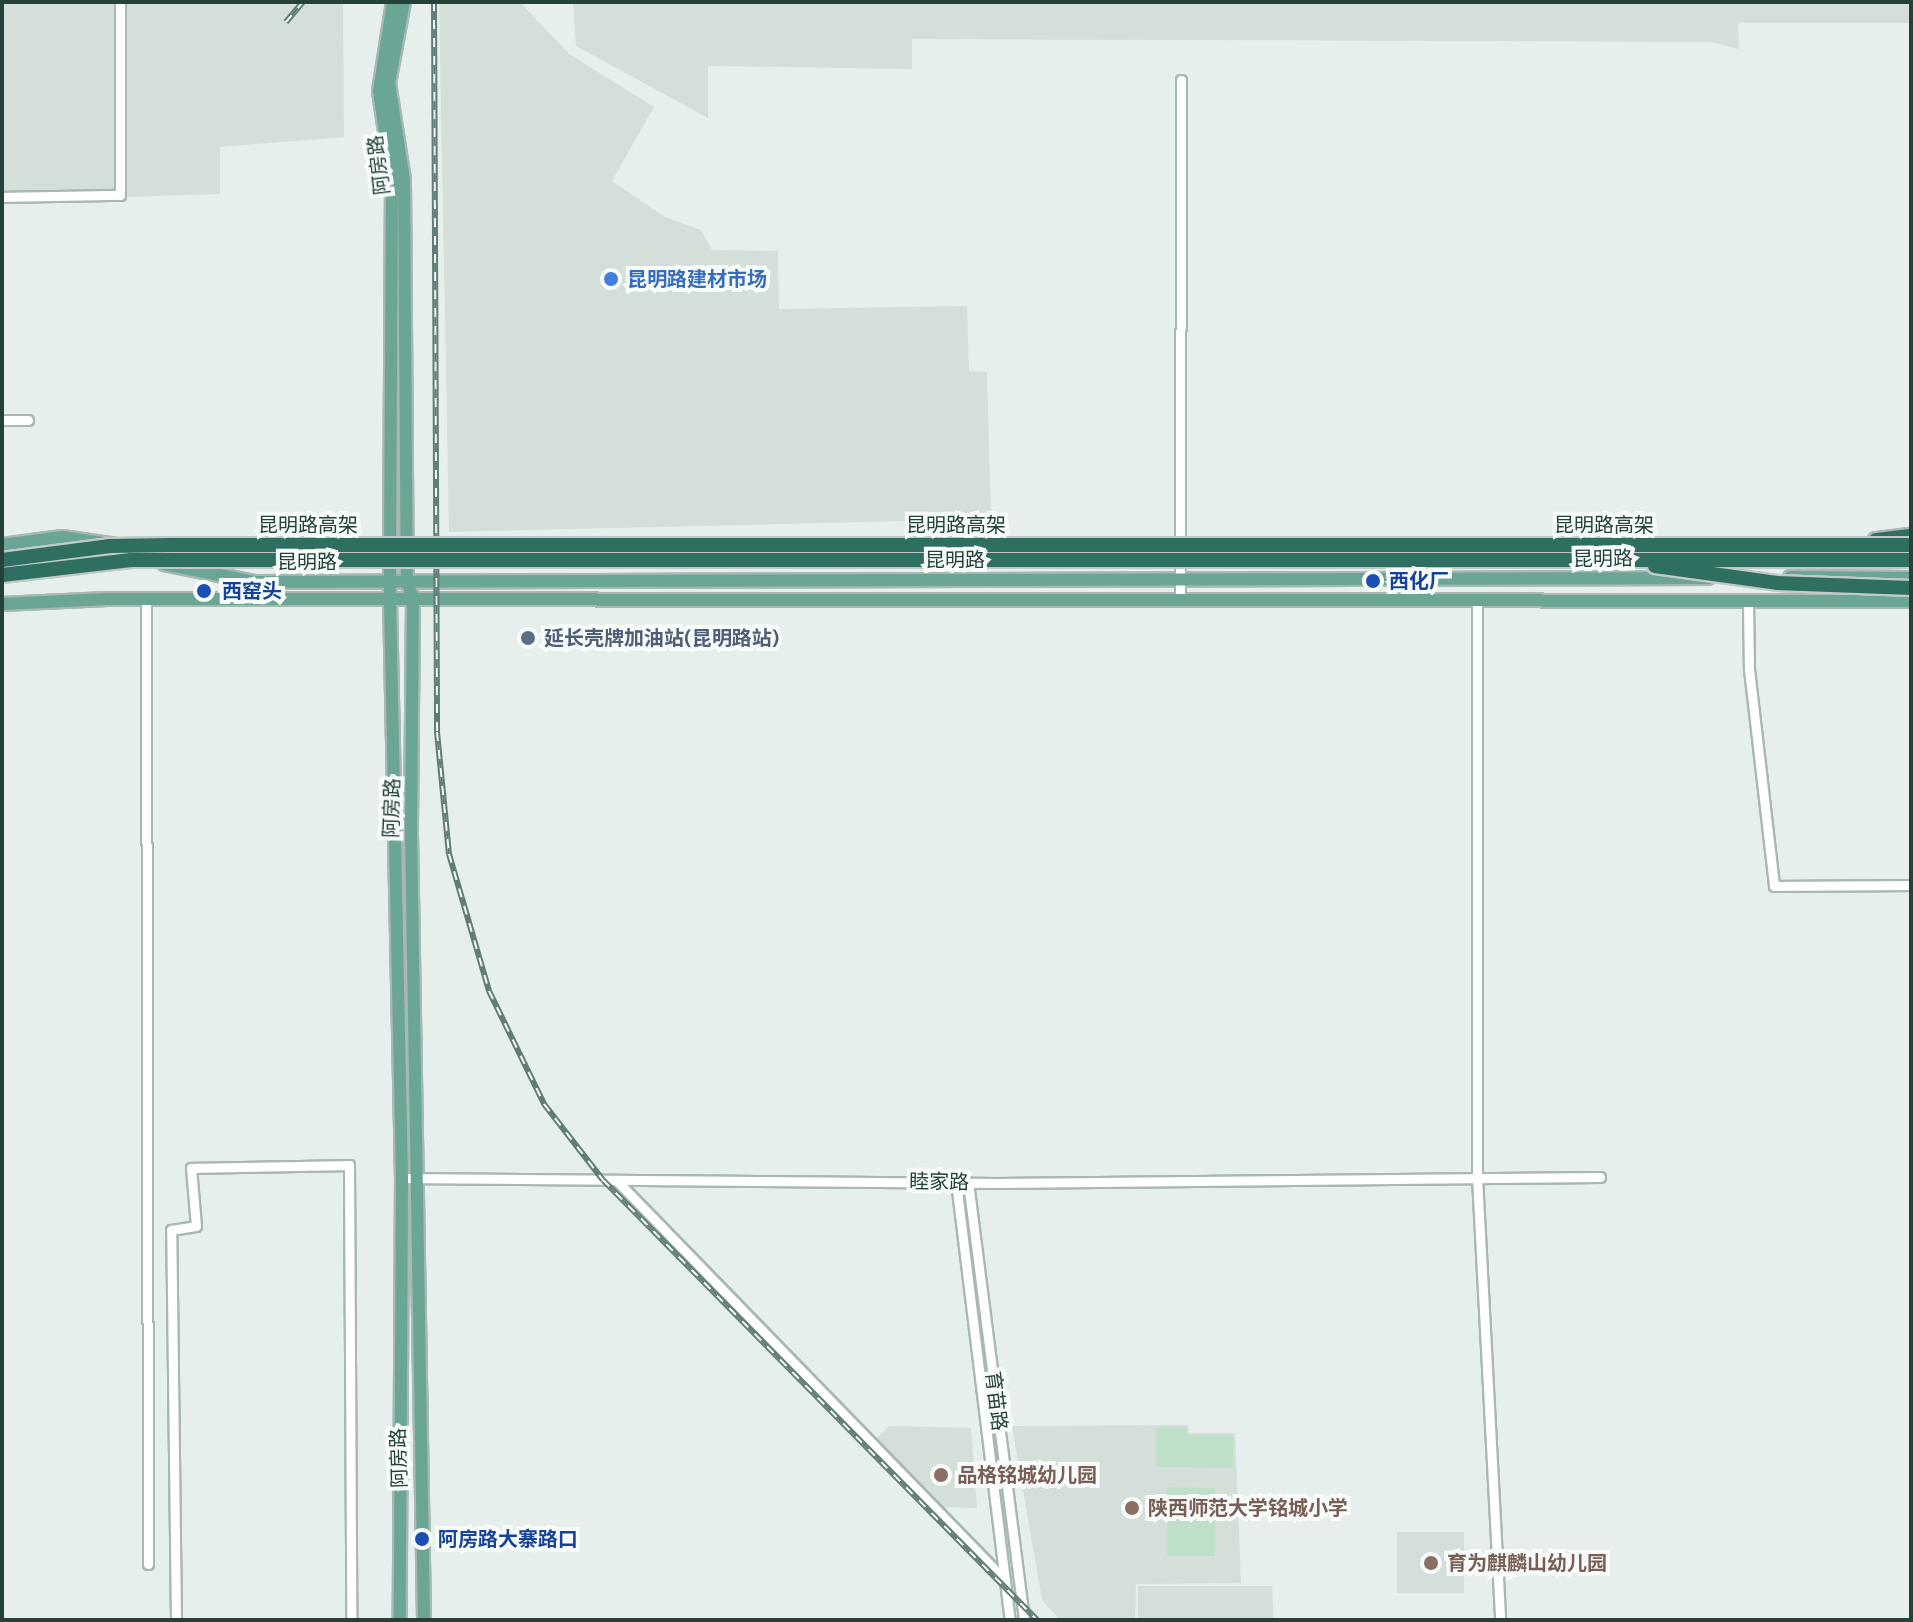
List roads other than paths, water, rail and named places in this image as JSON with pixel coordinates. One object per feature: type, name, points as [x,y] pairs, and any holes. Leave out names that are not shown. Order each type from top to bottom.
[{"type":"highway","points":[[1842,545],[1911,536]]},
{"type":"highway","name":"昆明路高架","points":[[2,560],[110,546],[173,545],[1911,545]]},
{"type":"highway","points":[[1607,559],[1777,583],[1911,588]]},
{"type":"highway","name":"昆明路高架","points":[[2,575],[131,560],[1911,560]]},
{"type":"main road","name":"阿房路","points":[[393,2],[379,91],[392,180],[391,683],[424,1620]]},
{"type":"main road","name":"阿房路","points":[[400,1620],[413,599],[407,581],[404,180],[389,83],[404,2]]},
{"type":"main road","points":[[2,545],[62,537],[99,539],[164,563]]},
{"type":"main road","name":"昆明路","points":[[2,560],[164,563],[231,580],[1911,578]]},
{"type":"main road","name":"昆明路","points":[[2,604],[146,599],[1911,601]]},
{"type":"main road","points":[[391,683],[413,683]]},
{"type":"main road","points":[[400,1577],[423,1577]]},
{"type":"street","points":[[2,197],[120,195],[120,2]]},
{"type":"street","points":[[1180,600],[1181,80]]},
{"type":"street","points":[[2,420],[28,420]]},
{"type":"street","points":[[146,599],[148,1564]]},
{"type":"street","points":[[1477,599],[1477,1177],[1500,1620]]},
{"type":"street","points":[[1748,601],[1749,669],[1774,886],[1911,885]]},
{"type":"street","points":[[176,1620],[171,1230],[196,1226],[191,1168],[349,1165],[351,1620]]},
{"type":"street","name":"睦家路","points":[[408,1178],[968,1182],[1600,1177]]},
{"type":"street","points":[[616,1180],[1005,1580]]},
{"type":"street","name":"育苗路","points":[[956,1182],[1010,1620]]},
{"type":"street","name":"育苗路","points":[[968,1182],[1024,1620]]},
{"type":"railway","points":[[286,22],[303,2]]},
{"type":"railway","points":[[434,2],[437,732],[449,854],[489,991],[544,1104],[603,1180],[1037,1620]]},
{"type":"place","name":"昆明路建材市场","points":[[611,279]]},
{"type":"place","name":"西化厂","points":[[1373,581]]},
{"type":"place","name":"西窑头","points":[[204,591]]},
{"type":"place","name":"延长壳牌加油站(昆明路站)","points":[[528,638]]},
{"type":"place","name":"品格铭城幼儿园","points":[[941,1475]]},
{"type":"place","name":"陕西师范大学铭城小学","points":[[1132,1508]]},
{"type":"place","name":"阿房路大寨路口","points":[[422,1539]]},
{"type":"place","name":"育为麒麟山幼儿园","points":[[1431,1563]]}]
